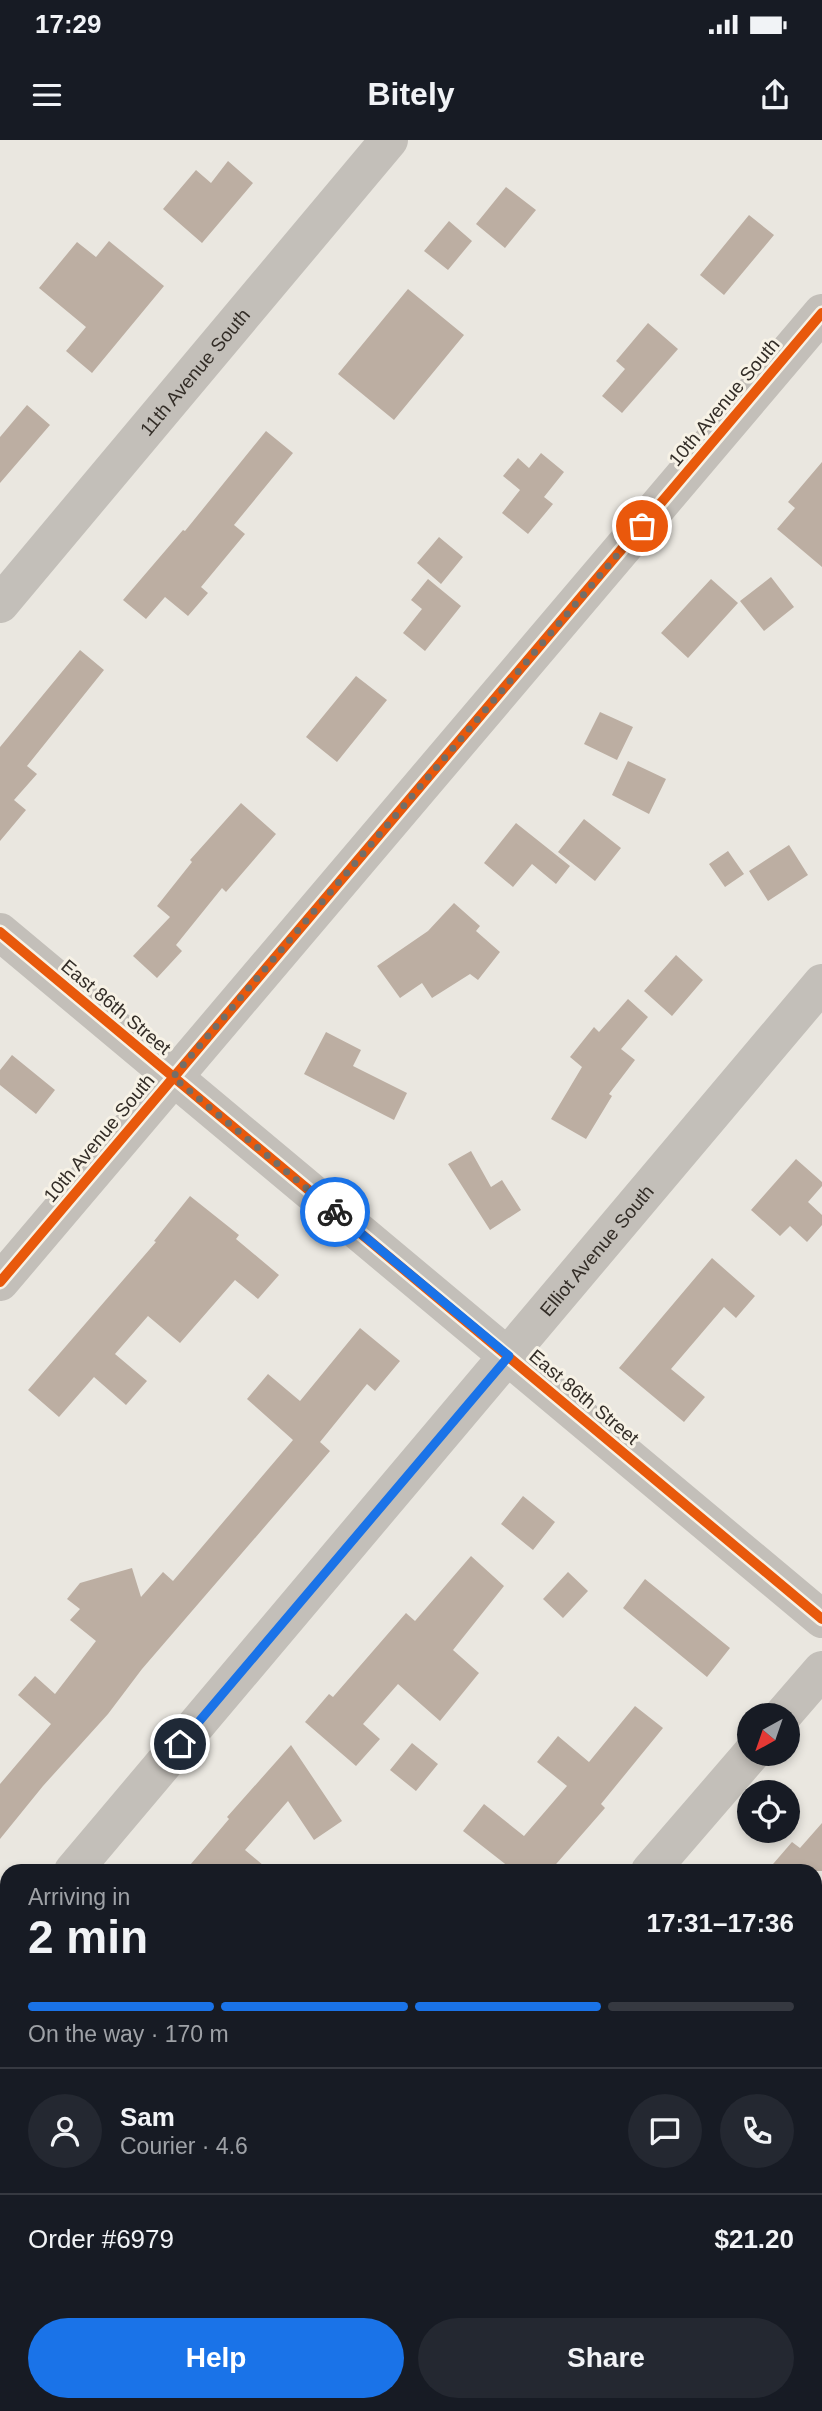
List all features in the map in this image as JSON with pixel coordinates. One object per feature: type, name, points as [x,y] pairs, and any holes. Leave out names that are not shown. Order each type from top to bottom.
[{"type":"street","name":"11th Avenue South","points":[[0,604],[389,140]]},
{"type":"street","name":"10th Avenue South","points":[[0,1282],[822,313]]},
{"type":"street","name":"East 86th Street","points":[[0,932],[822,1619]]},
{"type":"street","name":"Elliot Avenue South","points":[[79,1864],[822,983]]},
{"type":"street","points":[[793,1703],[822,1670]]},
{"type":"street","points":[[656,1864],[741,1766]]},
{"type":"building","points":[[228,161],[253,183],[202,243],[163,209],[196,170],[211,183]]},
{"type":"building","points":[[506,187],[536,210],[505,248],[476,224]]},
{"type":"building","points":[[749,215],[774,235],[724,295],[700,275]]},
{"type":"building","points":[[449,221],[472,241],[448,270],[424,251]]},
{"type":"building","points":[[109,241],[164,286],[92,373],[66,351],[86,327],[39,288],[77,242],[96,257]]},
{"type":"building","points":[[408,289],[464,335],[394,420],[338,374]]},
{"type":"building","points":[[648,323],[678,349],[622,413],[602,396],[625,369],[616,361]]},
{"type":"building","points":[[27,405],[50,425],[0,483],[0,437]]},
{"type":"building","points":[[266,431],[293,453],[234,525],[245,534],[201,587],[208,593],[188,616],[165,597],[146,619],[123,600],[183,530],[185,531]]},
{"type":"building","points":[[541,453],[564,472],[544,497],[553,504],[528,534],[502,513],[520,490],[503,476],[518,458],[529,468]]},
{"type":"building","points":[[822,462],[822,567],[777,529],[795,508],[788,502]]},
{"type":"building","points":[[439,537],[463,557],[441,584],[417,563]]},
{"type":"building","points":[[771,577],[794,607],[764,631],[740,601]]},
{"type":"building","points":[[428,579],[461,606],[425,651],[403,633],[422,609],[411,600]]},
{"type":"building","points":[[711,579],[738,603],[688,658],[661,633]]},
{"type":"building","points":[[80,650],[104,670],[27,766],[37,774],[14,800],[26,810],[0,841],[0,747]]},
{"type":"building","points":[[356,676],[387,700],[337,762],[306,737]]},
{"type":"building","points":[[600,712],[633,727],[617,760],[584,744]]},
{"type":"building","points":[[628,761],[666,779],[649,814],[612,795]]},
{"type":"building","points":[[241,803],[276,834],[226,892],[222,888],[176,945],[182,951],[157,978],[133,956],[170,917],[157,906],[192,862],[190,860]]},
{"type":"building","points":[[584,819],[621,848],[595,881],[558,852]]},
{"type":"building","points":[[516,823],[570,866],[556,884],[532,864],[513,887],[484,863]]},
{"type":"building","points":[[789,845],[808,875],[768,901],[749,871]]},
{"type":"building","points":[[728,851],[744,874],[725,887],[709,864]]},
{"type":"building","points":[[454,903],[480,926],[476,931],[500,952],[478,980],[470,974],[432,998],[422,983],[400,998],[377,966],[428,931]]},
{"type":"building","points":[[676,955],[703,980],[672,1016],[644,991]]},
{"type":"building","points":[[628,999],[648,1017],[621,1049],[635,1060],[609,1094],[612,1096],[586,1139],[551,1119],[582,1067],[570,1057],[594,1027],[599,1032]]},
{"type":"building","points":[[326,1032],[361,1050],[353,1066],[407,1093],[394,1120],[304,1074]]},
{"type":"building","points":[[12,1055],[55,1090],[36,1114],[0,1085],[0,1070]]},
{"type":"building","points":[[471,1151],[491,1187],[502,1180],[521,1210],[490,1230],[448,1164]]},
{"type":"building","points":[[796,1159],[822,1182],[822,1186],[808,1202],[822,1215],[822,1225],[807,1242],[790,1226],[780,1236],[751,1210]]},
{"type":"building","points":[[190,1196],[239,1235],[236,1239],[279,1275],[258,1299],[235,1280],[180,1343],[148,1316],[115,1354],[147,1381],[126,1405],[94,1377],[59,1417],[28,1390],[156,1242],[154,1241]]},
{"type":"building","points":[[712,1258],[755,1296],[736,1318],[724,1307],[671,1369],[705,1397],[684,1422],[619,1368]]},
{"type":"building","points":[[360,1328],[400,1361],[375,1391],[367,1384],[320,1442],[330,1451],[0,1839],[0,1784],[51,1724],[18,1695],[35,1676],[55,1694],[96,1641],[70,1620],[80,1609],[67,1599],[80,1583],[132,1568],[141,1597],[163,1572],[173,1581],[293,1440],[247,1399],[268,1374],[300,1401]]},
{"type":"building","points":[[523,1496],[555,1522],[533,1550],[501,1524]]},
{"type":"building","points":[[471,1556],[504,1586],[453,1650],[479,1673],[440,1721],[398,1684],[363,1724],[380,1739],[356,1766],[305,1722],[329,1694],[333,1697],[406,1613],[415,1621]]},
{"type":"building","points":[[568,1572],[588,1591],[563,1618],[543,1599]]},
{"type":"building","points":[[645,1579],[730,1648],[707,1677],[623,1608]]},
{"type":"building","points":[[635,1706],[663,1728],[601,1804],[605,1808],[556,1864],[505,1864],[463,1831],[484,1804],[524,1836],[567,1786],[537,1762],[558,1736],[589,1762]]},
{"type":"building","points":[[412,1743],[438,1764],[416,1791],[390,1770]]},
{"type":"building","points":[[291,1745],[342,1821],[314,1840],[288,1801],[245,1850],[262,1864],[191,1864],[229,1819],[227,1817]]},
{"type":"building","points":[[822,1823],[822,1864],[773,1864],[793,1843],[800,1848]]},
{"type":"cycle path","points":[[0,1282],[822,313]]},
{"type":"cycle path","points":[[0,932],[822,1619]]},
{"type":"way so far","points":[[335,1212],[173,1077],[642,526]]},
{"type":"route","points":[[180,1744],[509,1356],[335,1212]]}]
